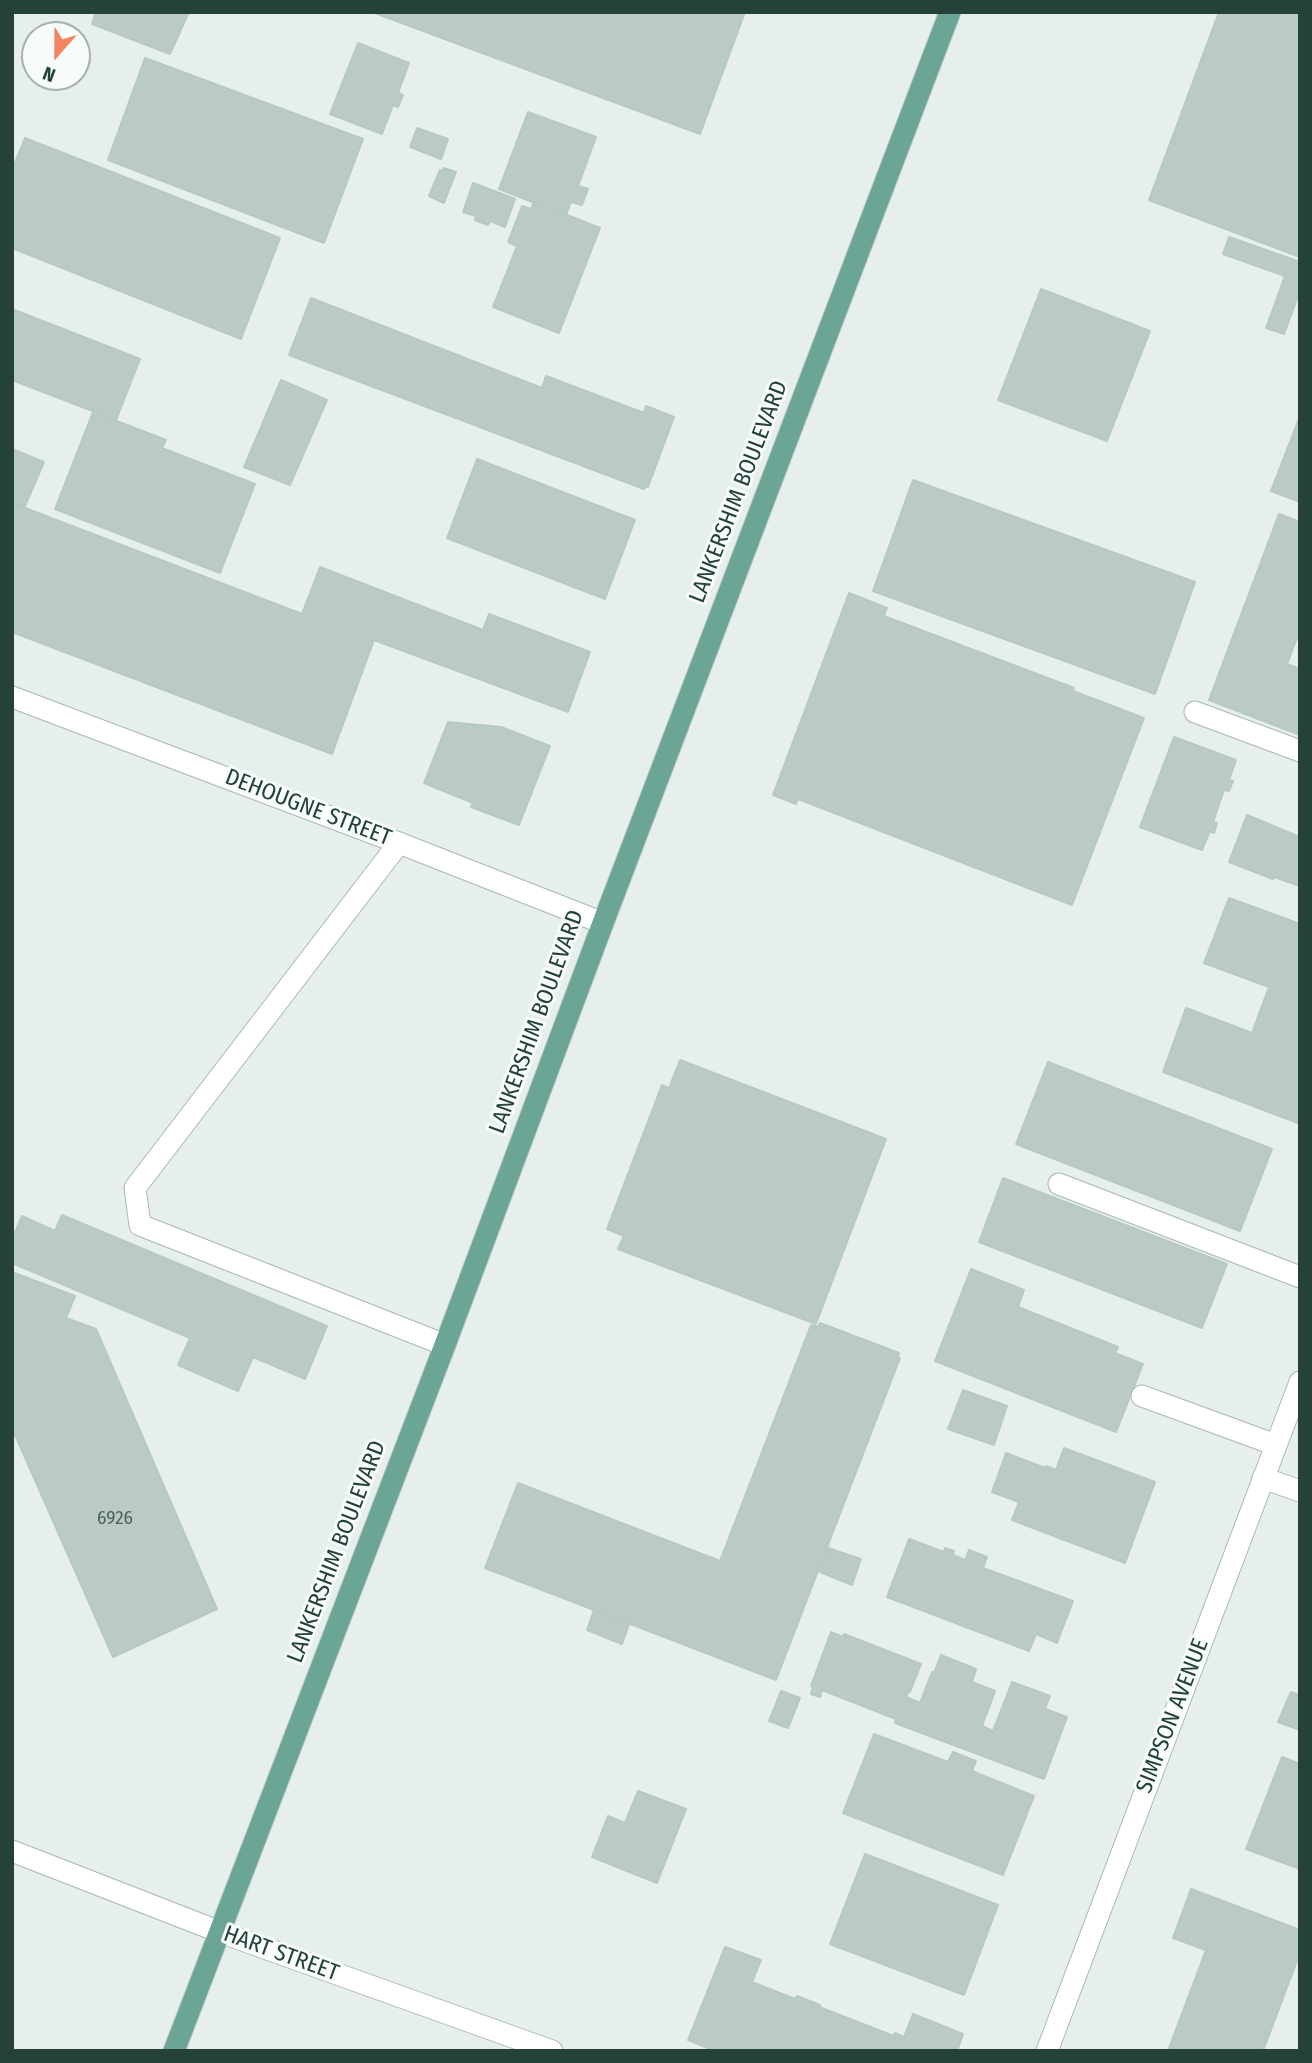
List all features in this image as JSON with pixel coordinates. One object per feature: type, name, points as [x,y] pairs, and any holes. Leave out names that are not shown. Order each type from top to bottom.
[{"type":"main road","name":"LANKERSHIM BOULEVARD","points":[[174,2051],[445,1345],[603,922],[950,12]]},
{"type":"street","name":"DEHOUGNE STREET","points":[[12,697],[603,922]]},
{"type":"street","points":[[1195,712],[1300,751]]},
{"type":"street","points":[[399,843],[135,1188],[140,1225],[445,1345]]},
{"type":"street","points":[[1059,1184],[1300,1277]]},
{"type":"street","name":"SIMPSON AVENUE","points":[[1047,2051],[1300,1382]]},
{"type":"street","points":[[1142,1396],[1276,1445]]},
{"type":"street","points":[[1263,1478],[1300,1491]]},
{"type":"street","name":"HART STREET","points":[[12,1852],[220,1931],[552,2051]]},
{"type":"building","points":[[96,12],[188,14],[170,54],[92,24]]},
{"type":"building","points":[[372,12],[745,12],[700,134]]},
{"type":"building","points":[[1219,12],[1300,12],[1300,257],[1149,200]]},
{"type":"building","points":[[358,43],[409,63],[398,93],[403,95],[398,107],[393,105],[382,134],[330,114]]},
{"type":"building","points":[[145,58],[363,139],[324,243],[108,160]]},
{"type":"building","points":[[528,112],[596,137],[578,186],[588,189],[582,205],[571,202],[566,215],[499,189]]},
{"type":"building","points":[[417,128],[448,139],[441,159],[410,147]]},
{"type":"building","points":[[25,138],[280,238],[241,339],[12,248],[12,170]]},
{"type":"building","points":[[444,168],[456,172],[444,203],[429,196],[440,170],[443,171]]},
{"type":"building","points":[[473,183],[515,199],[505,227],[490,221],[488,225],[475,220],[476,216],[463,212]]},
{"type":"building","points":[[534,202],[600,228],[559,333],[493,307],[517,246],[508,242],[522,206],[531,209]]},
{"type":"building","points":[[1229,237],[1300,262],[1296,272],[1300,273],[1300,291],[1284,334],[1266,328],[1285,276],[1223,254]]},
{"type":"building","points":[[1041,289],[1150,331],[1107,441],[998,400]]},
{"type":"building","points":[[311,298],[542,388],[546,376],[644,413],[646,406],[674,417],[648,487],[645,486],[644,489],[289,355]]},
{"type":"building","points":[[12,309],[140,359],[116,420],[12,380]]},
{"type":"building","points":[[281,380],[327,400],[290,485],[244,467]]},
{"type":"building","points":[[93,412],[166,440],[162,448],[255,484],[220,573],[55,509]]},
{"type":"building","points":[[1300,416],[1300,502],[1271,491]]},
{"type":"building","points":[[12,449],[44,462],[25,506],[12,501]]},
{"type":"building","points":[[477,459],[635,520],[605,599],[447,538]]},
{"type":"building","points":[[913,480],[1195,582],[1155,694],[873,591]]},
{"type":"building","points":[[12,503],[302,614],[320,567],[483,630],[489,614],[590,652],[568,712],[374,640],[332,754],[12,632]]},
{"type":"building","points":[[1279,514],[1300,522],[1300,630],[1287,664],[1300,669],[1300,735],[1209,700]]},
{"type":"building","points":[[849,593],[887,608],[884,616],[1074,688],[1073,691],[1144,718],[1072,905],[798,799],[796,804],[773,795]]},
{"type":"building","points":[[448,722],[501,727],[550,746],[519,825],[471,807],[473,803],[424,783]]},
{"type":"building","points":[[1174,737],[1236,760],[1229,780],[1233,781],[1229,791],[1224,790],[1213,822],[1217,823],[1214,833],[1210,831],[1202,850],[1140,827]]},
{"type":"building","points":[[1247,815],[1300,837],[1300,886],[1229,862]]},
{"type":"building","points":[[1229,898],[1300,924],[1298,1123],[1163,1072],[1186,1008],[1252,1033],[1269,987],[1204,963]]},
{"type":"building","points":[[680,1060],[886,1139],[816,1324],[618,1249],[624,1236],[607,1229],[662,1085],[669,1088]]},
{"type":"building","points":[[1048,1062],[1272,1149],[1240,1231],[1016,1144]]},
{"type":"building","points":[[1003,1178],[1227,1264],[1202,1328],[979,1242]]},
{"type":"building","points":[[62,1215],[327,1326],[305,1379],[253,1357],[238,1391],[178,1365],[190,1338],[12,1263],[12,1240],[22,1216],[55,1231]]},
{"type":"building","points":[[971,1269],[1024,1290],[1018,1307],[1118,1347],[1115,1353],[1143,1364],[1116,1432],[935,1361]]},
{"type":"building","points":[[12,1272],[75,1296],[66,1318],[96,1329],[217,1609],[113,1657],[12,1428]]},
{"type":"building","points":[[820,1323],[899,1353],[900,1358],[776,1680],[485,1568],[518,1483],[720,1561],[811,1325],[818,1327]]},
{"type":"building","points":[[963,1390],[1007,1406],[994,1445],[948,1429]]},
{"type":"building","points":[[1064,1448],[1155,1482],[1125,1563],[1012,1520],[1019,1502],[992,1492],[1006,1453],[1056,1470]]},
{"type":"building","points":[[909,1539],[944,1552],[945,1548],[954,1551],[953,1555],[965,1560],[969,1550],[987,1557],[983,1568],[1073,1601],[1057,1643],[1036,1634],[1029,1651],[887,1597]]},
{"type":"building","points":[[828,1548],[861,1559],[852,1585],[820,1572]]},
{"type":"building","points":[[594,1610],[629,1624],[622,1644],[587,1630]]},
{"type":"building","points":[[831,1632],[843,1637],[844,1634],[921,1664],[906,1697],[920,1703],[941,1655],[976,1669],[972,1682],[995,1691],[982,1726],[993,1731],[1012,1682],[1050,1696],[1045,1709],[1067,1717],[1044,1779],[895,1723],[896,1719],[822,1690],[820,1697],[811,1694],[811,1686]]},
{"type":"building","points":[[781,1691],[800,1698],[788,1728],[769,1721]]},
{"type":"building","points":[[1291,1692],[1300,1695],[1300,1730],[1278,1722]]},
{"type":"building","points":[[874,1734],[948,1762],[953,1752],[976,1761],[972,1771],[1034,1796],[1003,1875],[843,1813]]},
{"type":"building","points":[[1282,1757],[1300,1764],[1300,1869],[1246,1849]]},
{"type":"building","points":[[638,1791],[686,1809],[657,1883],[592,1857],[608,1816],[625,1823]]},
{"type":"building","points":[[865,1854],[998,1905],[964,1995],[830,1944]]},
{"type":"building","points":[[1191,1889],[1300,1930],[1300,1953],[1263,2051],[1168,2051],[1206,1950],[1173,1938]]},
{"type":"building","points":[[725,1947],[761,1960],[752,1982],[795,1999],[797,1996],[894,2036],[895,2033],[904,2037],[913,2014],[963,2034],[957,2051],[715,2051],[688,2040]]}]
